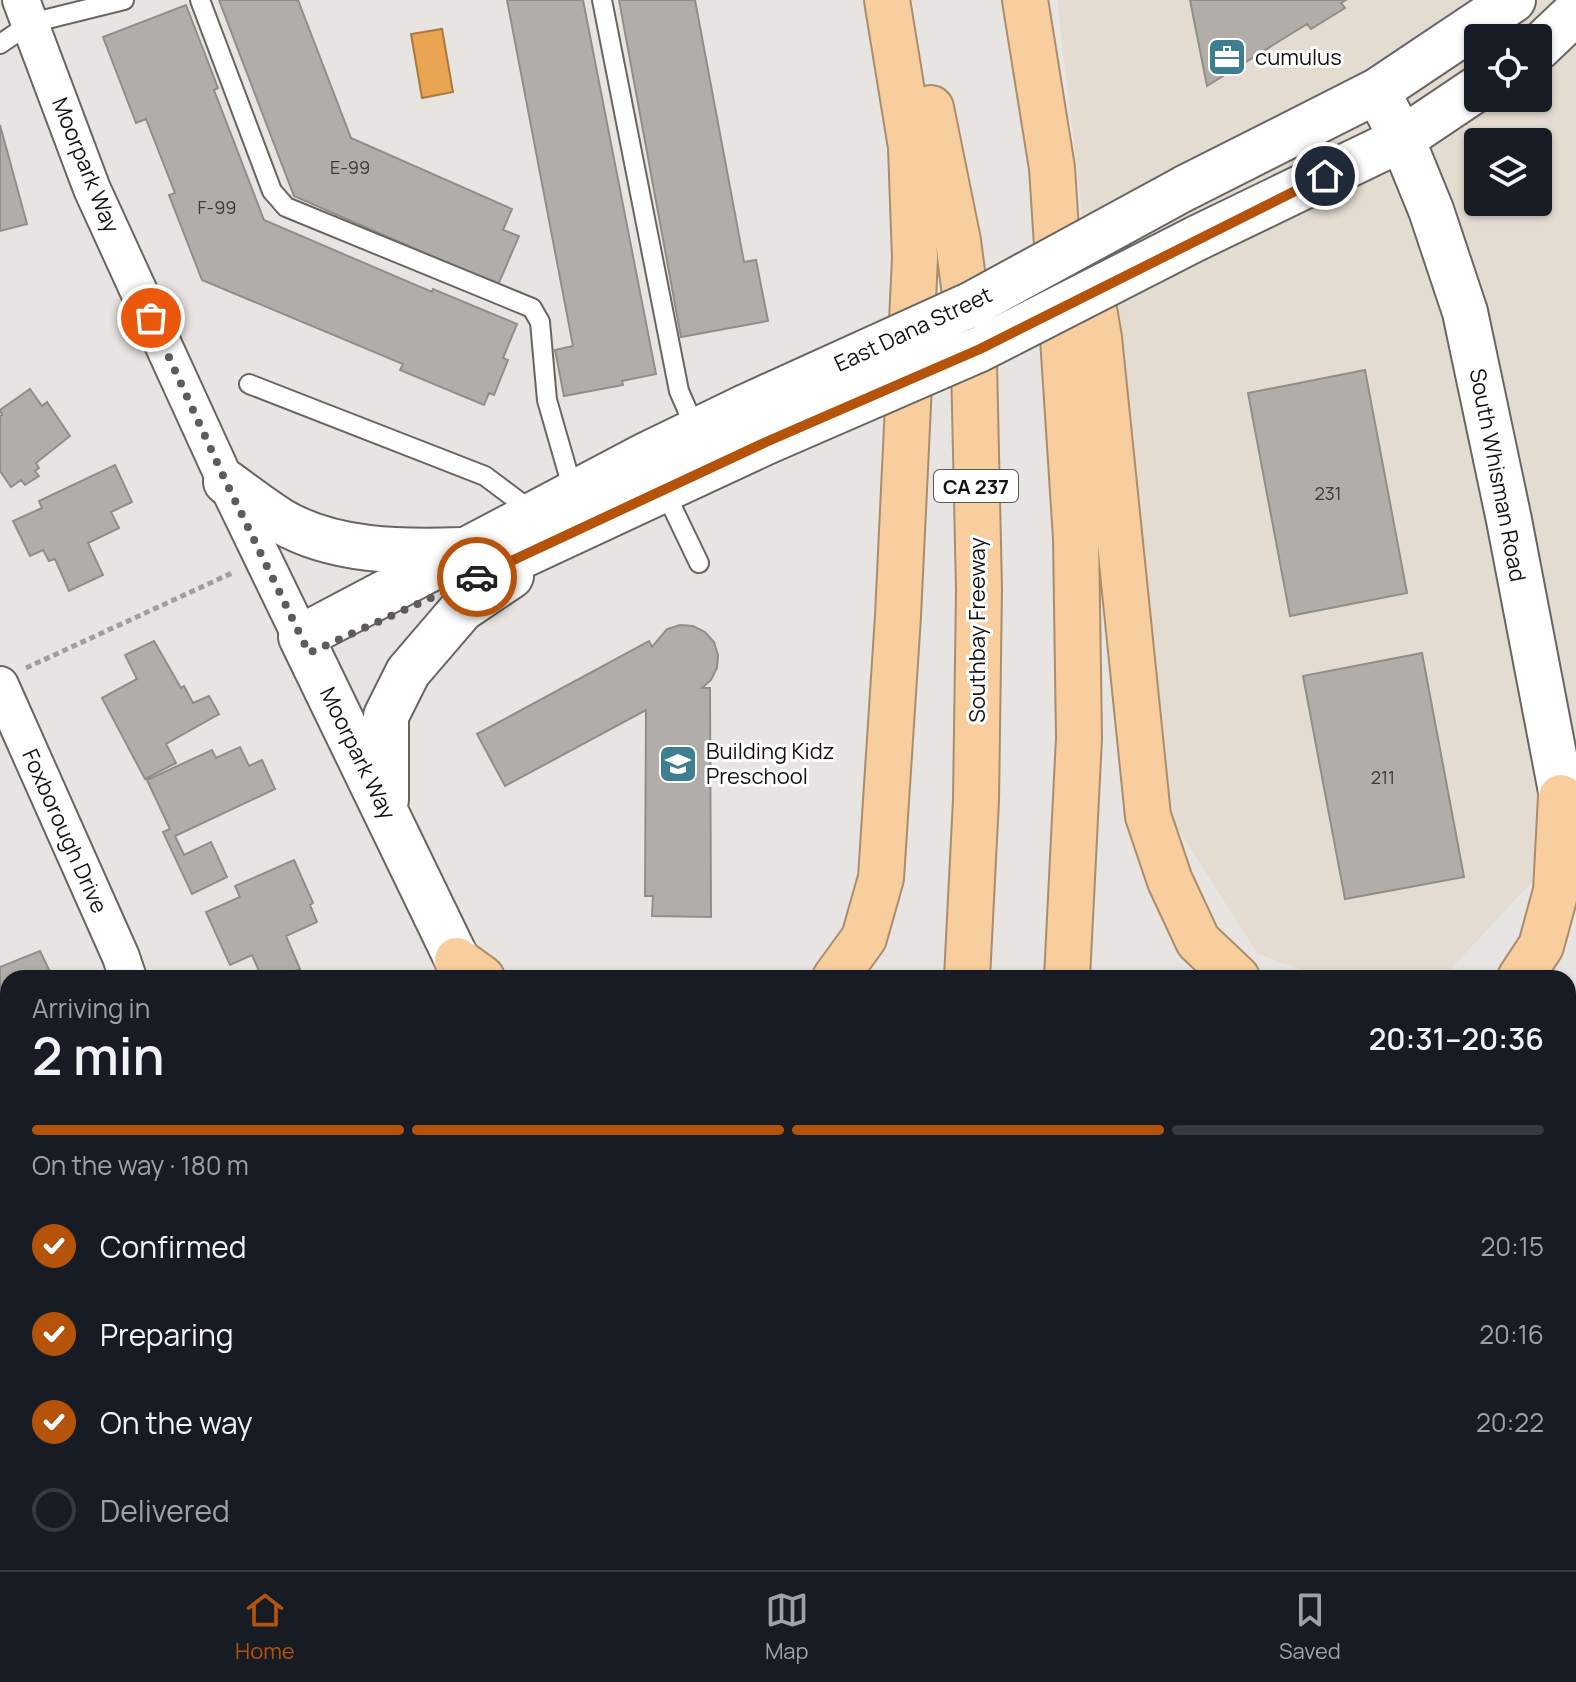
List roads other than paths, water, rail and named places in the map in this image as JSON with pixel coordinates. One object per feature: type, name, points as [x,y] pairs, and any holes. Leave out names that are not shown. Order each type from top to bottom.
[{"type":"highway","points":[[841,970],[864,938],[881,878],[898,616],[915,258],[911,147],[887,0]]},
{"type":"highway","name":"Southbay Freeway","points":[[910,0],[958,241],[974,362],[978,665],[976,800],[967,970]]},
{"type":"highway","points":[[1025,0],[1052,168],[1076,538],[1079,738],[1067,970]]},
{"type":"highway","points":[[1052,168],[1088,274],[1099,338],[1148,816],[1170,881],[1198,941],[1229,970]]},
{"type":"highway","points":[[1525,970],[1541,946],[1556,891],[1561,797]]},
{"type":"main road","name":"East Dana Street","points":[[305,645],[471,549],[656,473],[755,425],[1185,188],[1377,91],[1513,0]]},
{"type":"main road","points":[[1552,35],[1576,12]]},
{"type":"main road","name":"South Whisman Road","points":[[1377,91],[1402,139],[1431,210],[1465,312],[1509,520],[1576,871]]},
{"type":"main road","name":"East Dana Street","points":[[656,473],[696,431],[755,425],[980,349],[1197,238],[1402,139],[1464,97]]},
{"type":"main road","points":[[226,482],[282,522],[338,544],[415,552],[471,549]]},
{"type":"main road","name":"East Dana Street","points":[[305,645],[559,515]]},
{"type":"main road","points":[[386,810],[386,716],[408,672],[462,609],[559,515]]},
{"type":"main road","name":"Moorpark Way","points":[[305,645],[468,970]]},
{"type":"main road","points":[[1534,657],[1576,754]]},
{"type":"street","name":"Moorpark Way","points":[[26,12],[92,189],[226,482],[305,645]]},
{"type":"street","name":"Foxborough Drive","points":[[11,677],[125,970]]},
{"type":"lane","points":[[0,44],[26,12],[124,0]]},
{"type":"lane","points":[[200,0],[272,191],[286,207],[532,308],[540,322],[559,515]]},
{"type":"lane","points":[[602,0],[679,391],[696,431]]},
{"type":"lane","points":[[249,384],[485,476],[559,515]]},
{"type":"lane","points":[[656,473],[699,563]]},
{"type":"place","name":"cumulus","points":[[1227,57]]},
{"type":"place","name":"Building Kidz Preschool","points":[[678,764]]}]
